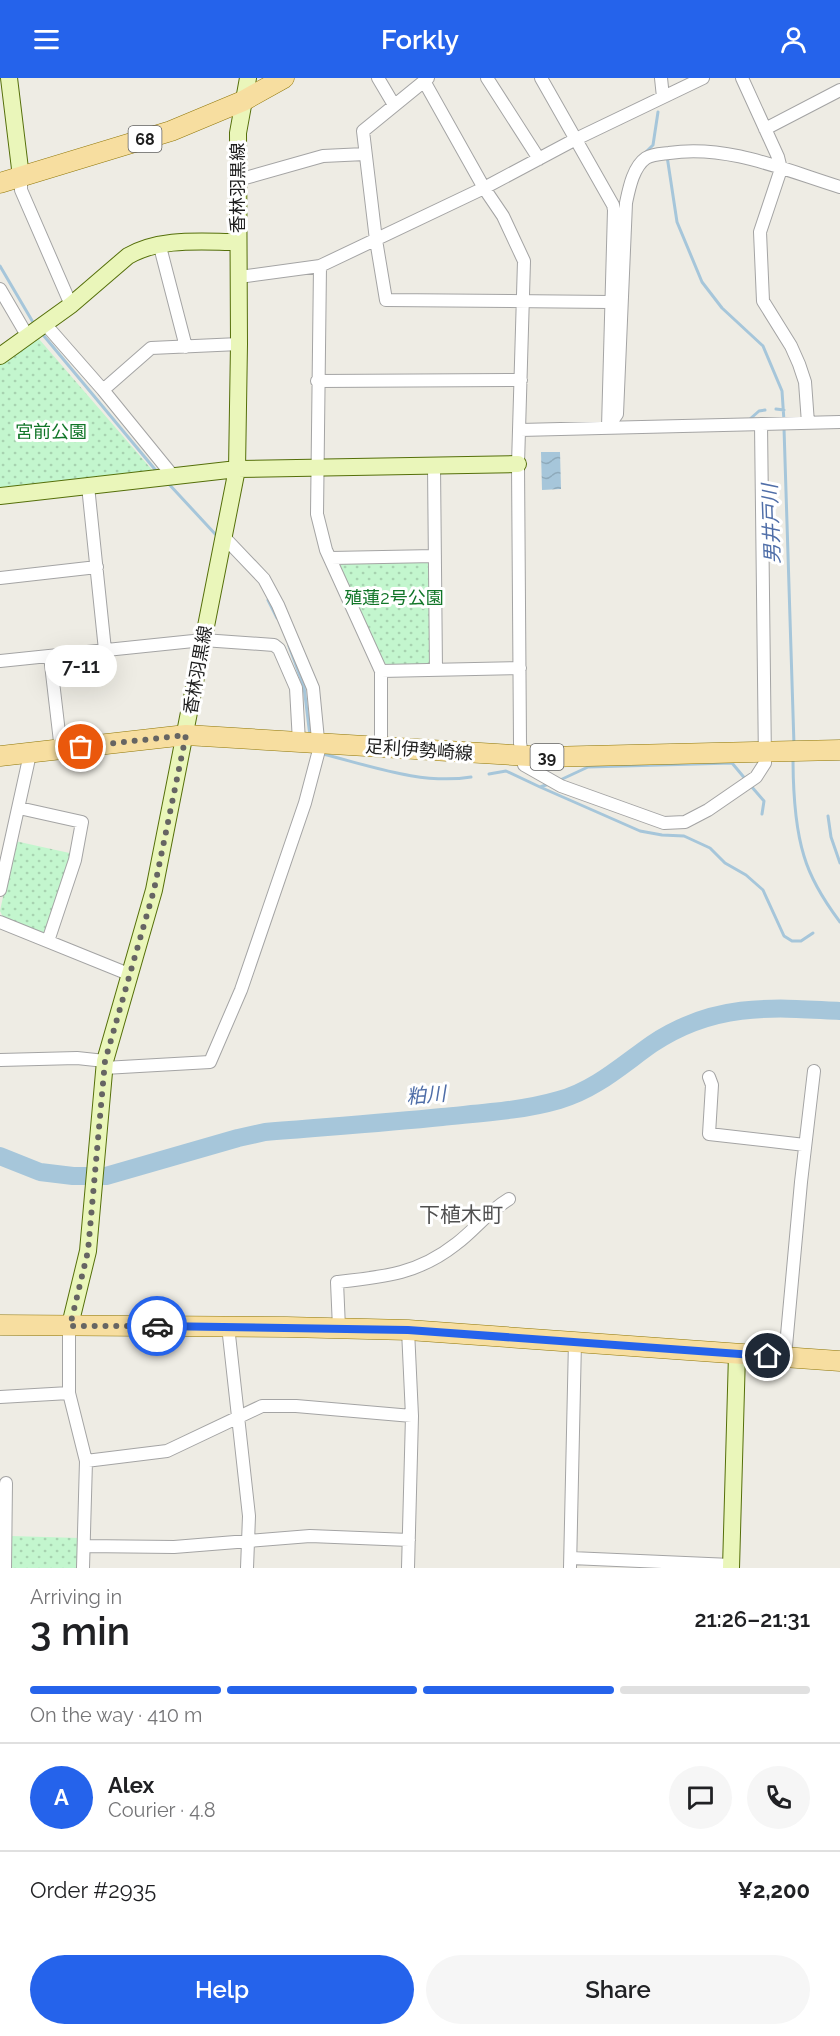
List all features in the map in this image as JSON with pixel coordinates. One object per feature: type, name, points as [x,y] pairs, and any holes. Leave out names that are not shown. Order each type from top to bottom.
[{"type":"main road","points":[[9,78],[21,177]]},
{"type":"main road","name":"香林羽黒線","points":[[70,1326],[87,1254],[105,1065],[154,890],[237,469],[238,133],[248,78]]},
{"type":"main road","name":"68","points":[[0,183],[171,131],[243,101],[284,78]]},
{"type":"main road","points":[[0,356],[46,325],[129,256],[142,248],[159,243],[238,242]]},
{"type":"main road","points":[[0,496],[237,469],[518,464]]},
{"type":"main road","name":"足利伊勢崎線","points":[[0,756],[186,735],[312,746],[381,747],[521,757],[575,758],[840,750]]},
{"type":"main road","points":[[0,1325],[408,1330],[840,1361]]},
{"type":"main road","points":[[731,1566],[738,1354]]},
{"type":"street","points":[[378,78],[394,105]]},
{"type":"street","points":[[487,78],[538,159]]},
{"type":"street","points":[[541,78],[613,204],[608,427]]},
{"type":"street","points":[[662,78],[663,98]]},
{"type":"street","points":[[239,278],[320,266],[484,188],[576,139],[703,78]]},
{"type":"street","points":[[742,78],[778,157],[781,169],[760,232],[763,301],[791,346],[799,364],[805,382],[808,423]]},
{"type":"street","points":[[610,302],[523,302],[386,300],[376,240],[363,130],[426,80],[484,188],[502,216],[524,261],[523,302],[521,380],[520,430],[518,464],[521,757],[524,765],[561,786],[663,823],[685,822],[708,810],[756,777],[773,751],[761,424]]},
{"type":"street","points":[[765,129],[840,90]]},
{"type":"street","points":[[608,427],[617,414],[626,203],[639,165],[646,158],[655,155],[696,152],[735,155],[840,187]]},
{"type":"street","points":[[238,180],[323,156],[365,154]]},
{"type":"street","points":[[21,177],[21,190],[71,305]]},
{"type":"street","points":[[159,243],[186,347]]},
{"type":"street","points":[[320,266],[317,514],[319,527],[331,558],[381,671],[381,747]]},
{"type":"street","points":[[0,289],[28,337]]},
{"type":"street","points":[[46,325],[103,390],[166,477]]},
{"type":"street","points":[[103,390],[151,348],[239,344]]},
{"type":"street","points":[[317,381],[521,380]]},
{"type":"street","points":[[520,430],[840,422]]},
{"type":"street","points":[[434,466],[436,670]]},
{"type":"street","points":[[88,486],[105,651]]},
{"type":"street","points":[[0,1060],[76,1058],[105,1065],[210,1062],[241,990],[304,803],[312,746],[313,688],[278,605],[264,579],[223,540]]},
{"type":"street","points":[[331,558],[435,556]]},
{"type":"street","points":[[0,578],[97,567]]},
{"type":"street","points":[[0,661],[203,640],[274,645],[279,650],[296,688],[312,746]]},
{"type":"street","points":[[50,656],[61,750]]},
{"type":"street","points":[[381,671],[520,668]]},
{"type":"street","points":[[0,890],[30,754]]},
{"type":"street","points":[[19,808],[82,822],[75,860],[48,941]]},
{"type":"street","points":[[0,922],[131,975]]},
{"type":"street","points":[[785,1357],[814,1071]]},
{"type":"street","points":[[709,1077],[712,1085],[709,1134],[806,1145]]},
{"type":"street","points":[[339,1328],[337,1282],[383,1277],[415,1269],[457,1243],[481,1218],[509,1199]]},
{"type":"street","points":[[70,1326],[69,1393],[86,1461],[83,1568]]},
{"type":"street","points":[[228,1326],[249,1516],[247,1568]]},
{"type":"street","points":[[408,1330],[412,1416],[408,1568]]},
{"type":"street","points":[[575,1341],[570,1563],[731,1566]]},
{"type":"street","points":[[0,1397],[69,1393]]},
{"type":"street","points":[[86,1461],[167,1451],[262,1406],[296,1406],[412,1416]]},
{"type":"street","points":[[5,1568],[6,1483]]},
{"type":"street","points":[[84,1546],[174,1547],[310,1536],[409,1540]]},
{"type":"green space","name":"宮前公園","points":[[39,339],[153,471],[0,489],[0,364]]},
{"type":"green space","name":"殖蓮2号公園","points":[[426,560],[430,563],[432,661],[427,665],[389,665],[384,663],[340,567],[342,561]]},
{"type":"green space","points":[[15,841],[74,854],[47,931],[42,933],[3,917],[0,911]]},
{"type":"green space","points":[[11,1536],[80,1538],[79,1568],[11,1568]]},
{"type":"water","points":[[541,452],[560,452],[561,489],[542,490]]},
{"type":"waterway","name":"男井戸川","points":[[646,152],[653,145],[658,112]]},
{"type":"waterway","name":"男井戸川","points":[[667,156],[677,222],[702,282],[722,308],[763,346],[782,391],[784,421]]},
{"type":"waterway","points":[[0,266],[34,324]]},
{"type":"waterway","points":[[44,336],[158,473]]},
{"type":"waterway","name":"男井戸川","points":[[776,409],[784,410]]},
{"type":"waterway","points":[[750,419],[759,411],[765,410]]},
{"type":"waterway","name":"男井戸川","points":[[784,428],[794,745]]},
{"type":"waterway","points":[[167,482],[217,536]]},
{"type":"waterway","points":[[268,600],[277,618]]},
{"type":"waterway","points":[[289,646],[304,687],[310,736]]},
{"type":"waterway","points":[[323,754],[415,776],[453,779],[471,777]]},
{"type":"waterway","name":"男井戸川","points":[[793,757],[794,794],[804,856],[810,874],[840,922]]},
{"type":"waterway","points":[[558,781],[588,767],[732,763],[747,781]]},
{"type":"waterway","points":[[489,774],[506,771],[540,787],[549,784]]},
{"type":"waterway","points":[[751,786],[764,801],[762,814]]},
{"type":"waterway","points":[[540,787],[640,831],[684,836],[710,848],[725,863],[746,875],[763,890],[784,936],[792,941],[801,941],[813,933]]},
{"type":"waterway","points":[[828,816],[831,837],[840,863]]},
{"type":"waterway","name":"粕川","points":[[0,1156],[40,1172],[73,1176],[106,1176],[265,1132],[530,1107],[572,1096],[584,1090],[608,1076],[652,1044],[697,1021],[720,1014],[766,1009],[840,1011]]},
{"type":"way so far","points":[[81,747],[186,735],[154,890],[105,1061],[88,1251],[70,1326],[157,1326]]},
{"type":"place","name":"7-11","points":[[81,747]]},
{"type":"district","name":"下植木町","points":[[461,1215]]},
{"type":"route","points":[[157,1326],[408,1330],[768,1356]]}]
